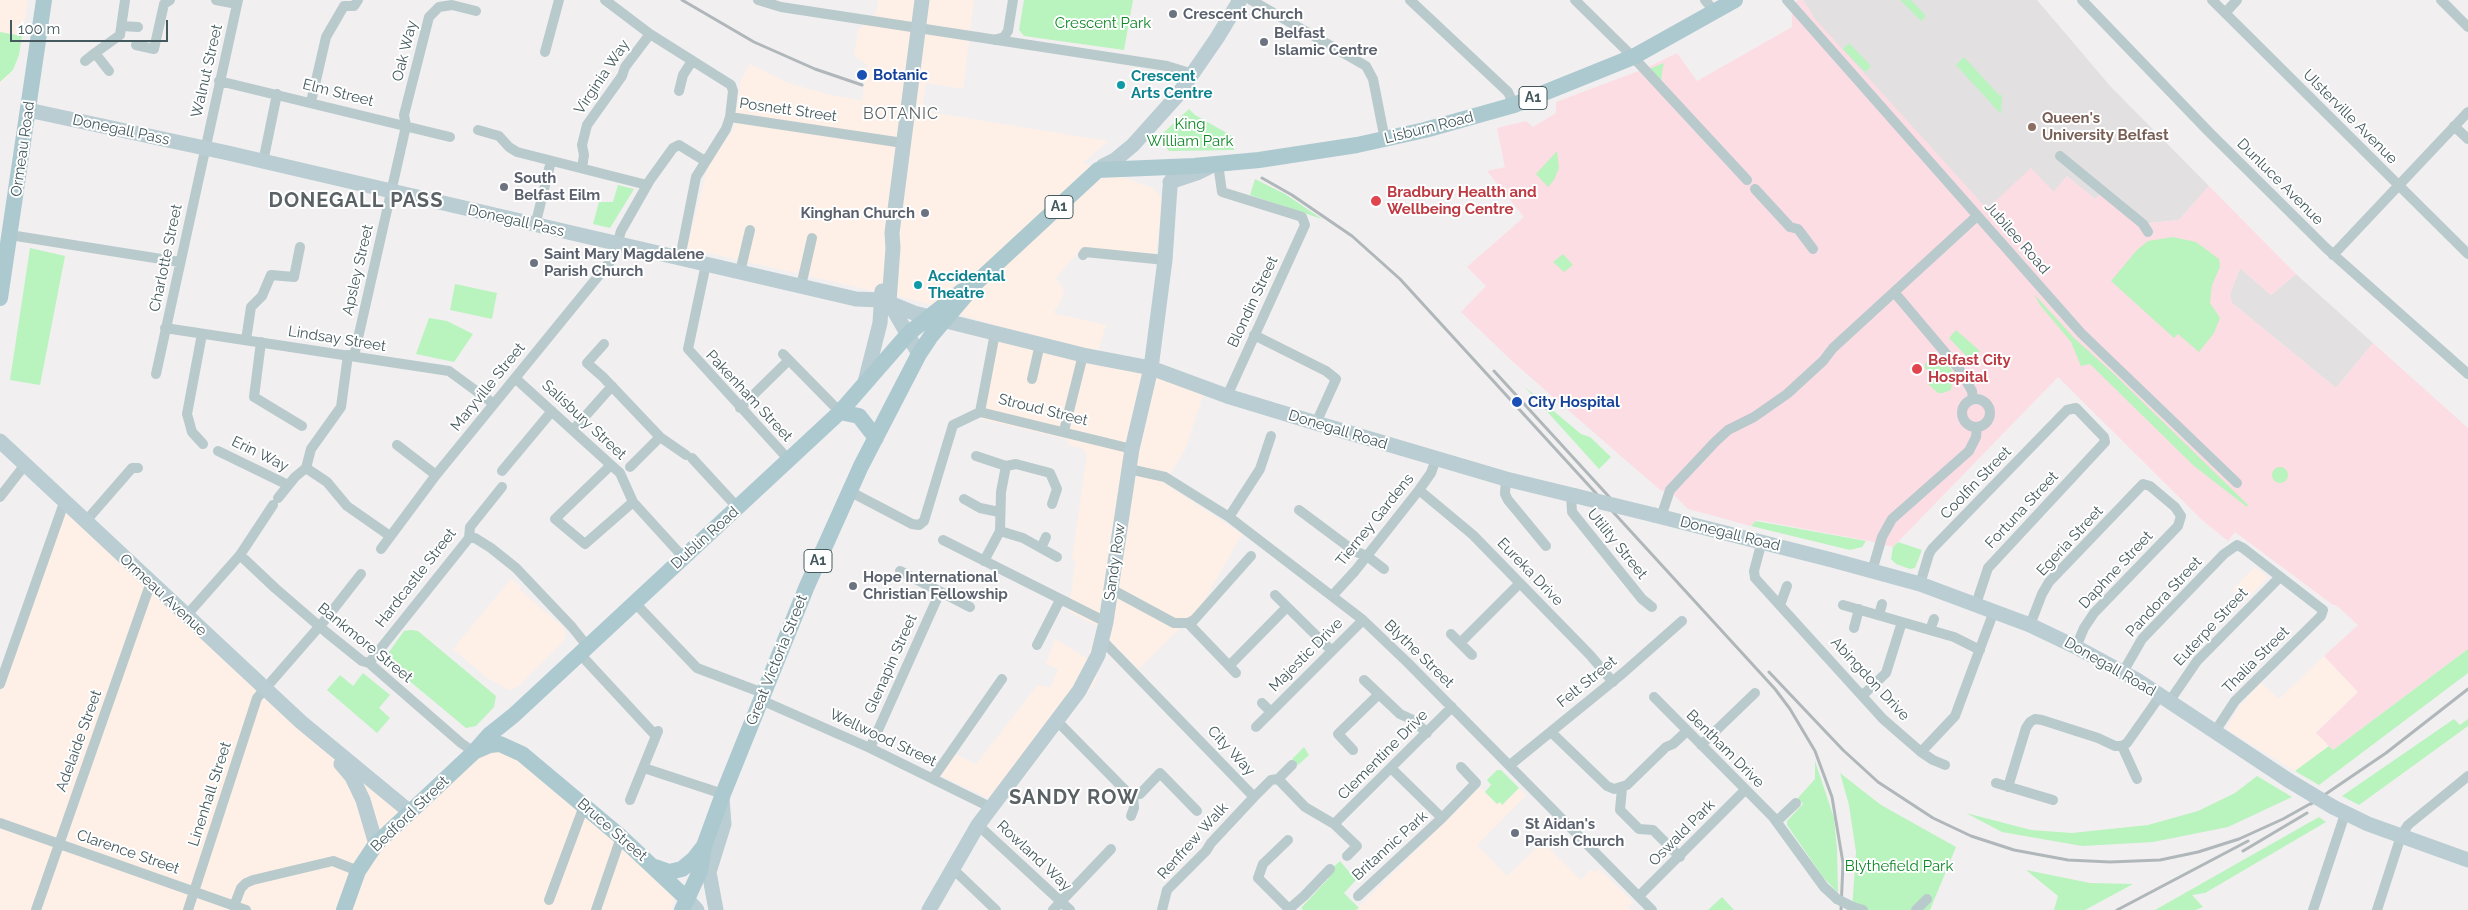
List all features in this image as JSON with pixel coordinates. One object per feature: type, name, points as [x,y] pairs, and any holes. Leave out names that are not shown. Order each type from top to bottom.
[{"type":"main road","name":"Ormeau Road","points":[[0,298],[44,0]]},
{"type":"main road","name":"Lisburn Road","points":[[1101,168],[1173,175],[1217,164],[1314,153],[1385,140],[1514,105],[1633,57],[1710,6],[1736,0]]},
{"type":"main road","name":"A1","points":[[937,318],[1101,168]]},
{"type":"main road","name":"Great Victoria Street","points":[[689,906],[700,870],[704,846],[762,697],[849,491],[876,438],[914,343],[931,336],[937,318]]},
{"type":"main road","name":"Dublin Road","points":[[474,752],[494,731],[514,715],[738,508],[840,412],[864,384],[914,343],[937,318]]},
{"type":"main road","points":[[840,412],[859,416],[876,438]]},
{"type":"main road","name":"Bruce Street","points":[[514,715],[511,735],[522,754]]},
{"type":"main road","name":"Bruce Street","points":[[474,752],[490,745],[500,744],[522,754],[654,867],[689,906]]},
{"type":"main road","name":"Bedford Street","points":[[344,910],[358,871],[376,844],[474,752]]},
{"type":"main road","name":"Great Victoria Street","points":[[654,867],[669,872],[682,868],[694,859],[704,846]]},
{"type":"street","points":[[85,61],[120,35],[125,0]]},
{"type":"street","points":[[136,45],[154,48],[164,4],[170,0]]},
{"type":"street","points":[[216,0],[237,2]]},
{"type":"street","points":[[311,102],[326,36],[344,6],[354,6],[358,0]]},
{"type":"street","points":[[545,52],[559,0]]},
{"type":"street","points":[[605,0],[650,34],[731,85],[733,91],[730,117]]},
{"type":"street","points":[[758,0],[781,7],[1167,66],[1193,74]]},
{"type":"street","points":[[914,343],[886,301],[882,278],[892,234],[922,0]]},
{"type":"street","points":[[994,40],[1004,37],[1008,31],[1013,0]]},
{"type":"street","points":[[1101,168],[1109,156],[1137,130],[1153,122],[1177,96],[1240,0]]},
{"type":"street","points":[[1251,0],[1366,66],[1372,79],[1385,140]]},
{"type":"street","points":[[1575,0],[1633,57],[1747,180]]},
{"type":"street","name":"Dunluce Avenue","points":[[2082,0],[2209,132],[2333,255],[2468,374]]},
{"type":"street","name":"Ulsterville Avenue","points":[[2212,0],[2398,187],[2468,254]]},
{"type":"street","points":[[2225,13],[2237,0]]},
{"type":"street","points":[[2441,0],[2468,27]]},
{"type":"street","name":"Jubilee Road","points":[[1790,1],[1977,216],[2081,332],[2237,483]]},
{"type":"street","name":"Walnut Street","points":[[205,148],[237,2]]},
{"type":"street","points":[[1417,2],[1508,92],[1514,105]]},
{"type":"street","name":"Oak Way","points":[[391,191],[406,126],[404,115],[429,17],[439,7],[459,3],[476,11]]},
{"type":"street","points":[[122,26],[138,27]]},
{"type":"street","points":[[1008,31],[1017,42]]},
{"type":"street","name":"Virginia Way","points":[[582,168],[584,155],[582,146],[587,126],[622,76],[625,67],[650,34]]},
{"type":"street","points":[[95,53],[109,71]]},
{"type":"street","points":[[680,91],[683,75],[692,61]]},
{"type":"street","name":"Elm Street","points":[[219,81],[450,137]]},
{"type":"street","points":[[263,162],[277,94]]},
{"type":"street","name":"Donegall Pass","points":[[28,110],[205,148],[535,226],[858,299],[886,301],[937,318]]},
{"type":"street","points":[[2333,255],[2468,112]]},
{"type":"street","name":"Posnett Street","points":[[680,258],[696,177],[705,160],[726,130],[730,117],[903,143]]},
{"type":"street","points":[[2454,126],[2468,139]]},
{"type":"street","points":[[478,130],[499,136],[509,147],[517,152],[647,185]]},
{"type":"street","name":"Maryville Street","points":[[380,549],[436,475],[613,258],[621,231],[662,161],[673,148],[679,145],[705,160]]},
{"type":"street","name":"Charlotte Street","points":[[156,374],[205,148]]},
{"type":"street","points":[[2060,156],[2143,224],[2148,232]]},
{"type":"street","points":[[535,226],[551,161]]},
{"type":"street","name":"Blondin Street","points":[[1217,164],[1222,192],[1296,215],[1304,221],[1305,225],[1227,396]]},
{"type":"street","name":"Sandy Row","points":[[930,910],[952,868],[990,807],[1057,721],[1091,670],[1102,640],[1132,449],[1151,368],[1166,260],[1173,175]]},
{"type":"street","points":[[1755,189],[1790,228],[1798,229],[1813,249]]},
{"type":"street","name":"Apsley Street","points":[[186,616],[240,555],[288,485],[306,468],[311,450],[341,407],[351,355],[391,191]]},
{"type":"street","points":[[1657,516],[1670,490],[1715,442],[1728,430],[1754,417],[1787,394],[1824,360],[1833,348],[1977,216]]},
{"type":"street","points":[[740,272],[750,230]]},
{"type":"street","points":[[10,235],[180,262]]},
{"type":"street","points":[[800,286],[812,238]]},
{"type":"street","points":[[246,340],[251,307],[262,296],[271,275],[294,277],[300,247]]},
{"type":"street","points":[[1083,255],[1085,252],[1166,260]]},
{"type":"street","name":"Pakenham Street","points":[[706,264],[688,350],[789,460]]},
{"type":"street","points":[[1894,292],[1959,369],[1972,391],[1973,400]]},
{"type":"street","points":[[858,299],[880,323]]},
{"type":"street","points":[[864,384],[886,301]]},
{"type":"street","name":"Donegall Road","points":[[937,318],[1083,355],[1151,368],[1227,396],[1506,479],[1762,541],[1920,584],[2030,625],[2076,647],[2123,672],[2214,733],[2339,810],[2401,836],[2468,860]]},
{"type":"street","name":"Lindsay Street","points":[[165,328],[450,371],[494,404]]},
{"type":"street","points":[[980,412],[996,333]]},
{"type":"street","points":[[202,334],[187,414],[192,432],[202,444]]},
{"type":"street","points":[[1254,335],[1336,379],[1316,423]]},
{"type":"street","points":[[261,342],[254,397],[302,426]]},
{"type":"street","points":[[604,344],[587,363],[612,386],[660,437],[689,456],[738,508]]},
{"type":"street","points":[[1032,379],[1040,344]]},
{"type":"street","points":[[1064,431],[1083,355]]},
{"type":"street","points":[[740,408],[786,357],[840,412]]},
{"type":"street","name":"Salisbury Street","points":[[516,378],[620,474],[632,502],[684,557]]},
{"type":"street","points":[[573,430],[612,386]]},
{"type":"street","points":[[1973,400],[1983,401],[1990,413],[1988,421],[1977,427],[1968,424],[1962,413],[1966,404],[1973,400]]},
{"type":"street","name":"Fortuna Street","points":[[1976,604],[1988,568],[2106,442],[2104,437],[2076,408],[2067,410]]},
{"type":"street","points":[[502,470],[552,410]]},
{"type":"street","name":"Coolfin Street","points":[[1920,584],[1932,549],[2067,410]]},
{"type":"street","name":"Stroud Street","points":[[849,491],[912,524],[919,524],[924,521],[953,425],[980,412],[1132,449]]},
{"type":"street","points":[[1872,571],[1882,537],[1892,519],[1969,451],[1976,437],[1977,427]]},
{"type":"street","points":[[1229,517],[1260,469],[1271,436]]},
{"type":"street","points":[[630,467],[660,437]]},
{"type":"street","name":"Ormeau Avenue","points":[[0,441],[24,466],[328,746],[410,812]]},
{"type":"street","points":[[397,445],[436,475]]},
{"type":"street","name":"Erin Way","points":[[218,451],[288,485]]},
{"type":"street","points":[[976,456],[1006,466],[1016,464],[1050,473],[1056,489],[1052,504]]},
{"type":"street","name":"Tierney Gardens","points":[[1332,596],[1367,556],[1419,490],[1431,473],[1436,459]]},
{"type":"street","points":[[611,465],[555,519],[585,544],[632,502]]},
{"type":"street","points":[[0,497],[24,466]]},
{"type":"street","points":[[984,560],[1000,531],[999,512],[1006,466]]},
{"type":"street","points":[[85,522],[132,468],[138,468]]},
{"type":"street","points":[[306,468],[327,482],[347,506],[390,536]]},
{"type":"street","name":"Blythe Street","points":[[1129,469],[1165,477],[1229,517],[1363,620],[1510,765],[1652,910]]},
{"type":"street","points":[[1506,479],[1505,494],[1508,500],[1546,546]]},
{"type":"street","name":"Daphne Street","points":[[2076,647],[2094,613],[2178,526],[2182,516],[2175,507],[2150,486],[2143,484]]},
{"type":"street","name":"Egeria Street","points":[[2030,625],[2042,594],[2049,582],[2143,484]]},
{"type":"street","name":"Hardcastle Street","points":[[369,662],[469,538],[470,527],[502,487]]},
{"type":"street","name":"Eureka Drive","points":[[1419,490],[1473,536],[1590,654],[1612,682]]},
{"type":"street","name":"Utility Street","points":[[1574,496],[1572,512],[1642,599],[1652,607]]},
{"type":"street","points":[[964,499],[980,508],[999,512]]},
{"type":"street","points":[[0,684],[64,503]]},
{"type":"street","points":[[1299,510],[1354,551],[1367,556],[1384,569]]},
{"type":"street","points":[[1000,531],[1023,538],[1057,557]]},
{"type":"street","points":[[1040,548],[1046,537]]},
{"type":"street","points":[[469,538],[475,538],[491,548],[516,568],[572,627],[584,650],[657,733],[630,800]]},
{"type":"street","points":[[943,540],[1106,622]]},
{"type":"street","name":"Abingdon Drive","points":[[1762,541],[1754,574],[1884,719],[1932,760],[1945,765]]},
{"type":"street","name":"Pandora Street","points":[[2123,672],[2142,639],[2232,546],[2238,545],[2243,548],[2280,577]]},
{"type":"street","name":"Bankmore Street","points":[[240,555],[274,588],[319,626],[362,661],[369,662],[461,743],[474,752]]},
{"type":"street","points":[[1111,589],[1174,624],[1188,623],[1194,620],[1251,556]]},
{"type":"street","points":[[900,571],[970,607]]},
{"type":"street","points":[[264,688],[319,626],[360,574]]},
{"type":"street","name":"Thalia Street","points":[[2214,733],[2235,701],[2321,616],[2323,610],[2280,577]]},
{"type":"street","name":"Euterpe Street","points":[[2122,746],[2128,743],[2197,661],[2280,577]]},
{"type":"street","name":"Adelaide Street","points":[[36,910],[151,582]]},
{"type":"street","points":[[1460,643],[1520,583]]},
{"type":"street","points":[[1780,605],[1787,586]]},
{"type":"street","name":"Glenapin Street","points":[[870,748],[940,592]]},
{"type":"street","points":[[1275,595],[1332,651]]},
{"type":"street","points":[[1038,645],[1060,600]]},
{"type":"street","name":"Wellwood Street","points":[[635,603],[697,668],[870,748],[990,807]]},
{"type":"street","points":[[1879,615],[1882,604]]},
{"type":"street","points":[[1843,605],[1954,637],[1980,650]]},
{"type":"street","points":[[1188,623],[1233,669],[1239,656],[1287,607]]},
{"type":"street","points":[[1854,628],[1859,609]]},
{"type":"street","points":[[1922,752],[1952,721],[1994,611]]},
{"type":"street","points":[[1930,630],[1934,619]]},
{"type":"street","name":"Majestic Drive","points":[[1256,727],[1363,620]]},
{"type":"street","name":"Felt Street","points":[[1510,765],[1612,682],[1682,621]]},
{"type":"street","points":[[1863,695],[1886,673],[1902,622]]},
{"type":"street","points":[[1451,634],[1472,655]]},
{"type":"street","name":"City Way","points":[[1102,640],[1254,797],[1271,780],[1278,779],[1292,765]]},
{"type":"street","points":[[933,778],[1002,679]]},
{"type":"street","points":[[1364,680],[1400,714],[1413,720],[1427,733]]},
{"type":"street","name":"Linenhall Street","points":[[188,910],[257,698],[264,688]]},
{"type":"street","points":[[1700,745],[1754,693]]},
{"type":"street","points":[[1353,750],[1338,734],[1379,694]]},
{"type":"street","name":"Bentham Drive","points":[[1654,697],[1777,821],[1824,887],[1837,899],[1858,909]]},
{"type":"street","name":"Majestic Drive","points":[[1262,703],[1271,712]]},
{"type":"street","name":"Clementine Drive","points":[[1334,824],[1452,708]]},
{"type":"street","points":[[2008,787],[2026,728],[2035,720],[2098,738],[2115,746],[2122,746],[2136,779]]},
{"type":"street","points":[[1057,721],[1127,792],[1133,795],[1140,794],[1160,773],[1197,811]]},
{"type":"street","points":[[1550,732],[1607,786],[1614,789],[1622,788],[1687,730]]},
{"type":"street","name":"Ormeau Avenue","points":[[328,746],[352,777],[363,800],[376,844]]},
{"type":"street","name":"Britannic Park","points":[[1358,896],[1442,818],[1476,783],[1460,767]]},
{"type":"street","points":[[644,768],[722,796],[724,824],[709,872],[716,910]]},
{"type":"street","points":[[1391,768],[1442,818]]},
{"type":"street","points":[[1278,779],[1305,807],[1334,824],[1357,846],[1347,856]]},
{"type":"street","points":[[2377,910],[2401,836],[2408,825],[2466,779]]},
{"type":"street","points":[[1996,783],[2053,800]]},
{"type":"street","points":[[1622,788],[1620,810],[1639,829],[1653,830],[1680,857]]},
{"type":"street","name":"Oswald Park","points":[[1639,896],[1745,790]]},
{"type":"street","points":[[1131,816],[1134,808],[1133,795]]},
{"type":"street","name":"Renfrew Walk","points":[[1162,910],[1167,890],[1206,851],[1211,843],[1254,797]]},
{"type":"street","points":[[1777,821],[1796,803]]},
{"type":"street","points":[[549,900],[584,806]]},
{"type":"street","points":[[2313,910],[2339,810]]},
{"type":"street","name":"Clarence Street","points":[[0,823],[246,910]]},
{"type":"street","name":"Rowland Way","points":[[978,825],[1070,910]]},
{"type":"street","points":[[596,910],[621,837]]},
{"type":"street","points":[[1288,840],[1264,864],[1258,878],[1289,910],[1330,869]]},
{"type":"street","points":[[1053,910],[1111,849]]},
{"type":"street","points":[[234,906],[241,888],[246,882],[253,880],[333,861],[358,871]]},
{"type":"street","points":[[952,868],[991,908]]},
{"type":"street","points":[[1916,910],[1927,899]]},
{"type":"shaded area","points":[[0,0],[28,0],[19,55],[13,70],[1,83],[0,87]]},
{"type":"shaded area","points":[[878,0],[974,0],[963,89],[926,83],[922,111],[1108,141],[1083,163],[1153,188],[1162,199],[1156,254],[1082,248],[1056,278],[1064,290],[1061,301],[1053,313],[1106,325],[1096,358],[1204,392],[1185,450],[1164,483],[1242,534],[1200,608],[1139,669],[1109,640],[1094,684],[1003,805],[941,776],[955,754],[976,764],[1038,685],[1051,687],[1058,669],[1046,664],[1055,639],[1088,659],[1097,626],[1068,611],[1076,562],[1072,559],[1087,454],[1082,448],[1069,445],[1066,439],[981,419],[997,326],[918,301],[687,248],[708,166],[734,128],[740,82],[750,64],[788,83],[862,101],[867,64],[854,56],[858,30],[876,13]]},
{"type":"shaded area","name":"Belfast City Hospital","points":[[1798,0],[1803,0],[1816,20],[1987,209],[2031,168],[2054,192],[2067,176],[2095,199],[2101,193],[2141,224],[2179,220],[2209,186],[2296,274],[2271,295],[2240,268],[2230,294],[2232,303],[2336,388],[2373,343],[2468,428],[2468,649],[2333,750],[2316,733],[2358,692],[2324,656],[2358,625],[2336,605],[2333,605],[2235,532],[2228,541],[2203,521],[2058,377],[1893,547],[1757,520],[1751,526],[1688,509],[1674,495],[1659,489],[1622,457],[1513,362],[1461,312],[1486,286],[1467,267],[1524,217],[1487,171],[1505,167],[1497,128],[1526,121],[1533,127],[1556,113],[1556,102],[1644,69],[1677,53],[1697,81],[1792,27],[1792,6]]},
{"type":"shaded area","name":"Queen's University Belfast","points":[[1803,0],[2037,0],[2111,87],[2209,186],[2179,220],[2140,224],[2101,193],[2096,200],[2067,176],[2054,192],[1987,210],[1815,20]]},
{"type":"shaded area","points":[[2240,268],[2271,295],[2296,274],[2373,343],[2336,388],[2232,303],[2230,294]]},
{"type":"shaded area","points":[[64,506],[410,812],[490,745],[522,758],[675,897],[671,910],[0,910],[0,693],[24,631]]},
{"type":"shaded area","points":[[2255,567],[2268,577],[2244,602],[2232,590]]},
{"type":"shaded area","points":[[511,579],[521,587],[520,590],[564,628],[566,635],[562,643],[518,687],[509,690],[486,677],[453,649]]},
{"type":"shaded area","points":[[2324,656],[2358,692],[2316,732],[2329,746],[2295,771],[2228,730],[2227,727],[2240,706],[2261,683],[2279,699]]},
{"type":"shaded area","points":[[1480,787],[1497,804],[1500,802],[1503,804],[1519,788],[1526,795],[1477,845],[1507,876],[1543,842],[1581,880],[1591,869],[1595,873],[1599,869],[1633,902],[1628,907],[1631,910],[1356,910]]},
{"type":"green space","name":"Crescent Park","points":[[1024,0],[1133,0],[1124,50],[1024,36],[1019,30]]},
{"type":"green space","points":[[1900,0],[1911,0],[1926,16],[1921,21]]},
{"type":"green space","points":[[0,32],[22,36],[19,55],[13,70],[0,82]]},
{"type":"green space","points":[[1849,43],[1871,66],[1865,72],[1843,49]]},
{"type":"green space","points":[[1964,57],[2000,96],[2002,94],[2001,114],[1956,65]]},
{"type":"green space","points":[[1664,63],[1662,72],[1661,85],[1649,69]]},
{"type":"green space","name":"King William Park","points":[[1189,109],[1195,115],[1232,136],[1234,150],[1169,151],[1163,144],[1160,136]]},
{"type":"green space","points":[[1557,151],[1559,168],[1554,180],[1548,187],[1536,174]]},
{"type":"green space","points":[[1255,179],[1285,194],[1322,219],[1250,195]]},
{"type":"green space","points":[[618,185],[634,189],[610,228],[593,224],[599,202],[613,202]]},
{"type":"green space","points":[[2173,237],[2196,242],[2219,259],[2220,267],[2212,285],[2210,303],[2220,318],[2214,333],[2199,352],[2178,334],[2174,338],[2111,281],[2137,250],[2148,241]]},
{"type":"green space","points":[[30,248],[65,256],[40,385],[10,380]]},
{"type":"green space","points":[[1563,254],[1573,265],[1564,272],[1553,262]]},
{"type":"green space","points":[[455,284],[497,293],[492,319],[450,310]]},
{"type":"green space","points":[[2034,294],[2074,338],[2114,374],[2248,505],[2247,507],[2194,466],[2090,364],[2081,366],[2071,342],[2040,305]]},
{"type":"green space","points":[[429,318],[447,321],[473,334],[454,362],[416,354]]},
{"type":"green space","points":[[1956,330],[1980,351],[1971,361],[1949,338]]},
{"type":"green space","points":[[1936,352],[1952,370],[1953,375],[1951,390],[1943,393],[1938,393],[1928,384],[1927,378],[1931,374],[1925,368],[1925,364]]},
{"type":"green space","points":[[1525,387],[1581,434],[1590,437],[1611,457],[1599,469]]},
{"type":"green space","points":[[2277,467],[2283,467],[2288,472],[2286,481],[2277,483],[2272,478],[2272,472]]},
{"type":"green space","points":[[1756,521],[1866,541],[1862,547],[1850,550],[1751,526]]},
{"type":"green space","points":[[1898,542],[1922,550],[1915,568],[1910,569],[1896,564],[1891,559],[1893,547]]},
{"type":"green space","points":[[404,631],[418,631],[496,696],[494,707],[476,726],[466,728],[389,664],[389,652]]},
{"type":"green space","points":[[2468,649],[2468,673],[2319,785],[2295,771],[2329,746],[2333,750]]},
{"type":"green space","points":[[363,673],[390,695],[379,708],[390,718],[377,733],[327,690],[340,675],[353,686]]},
{"type":"green space","points":[[2454,719],[2460,725],[2468,719],[2468,726],[2359,805],[2342,796]]},
{"type":"green space","points":[[1304,747],[1309,755],[1298,765],[1292,759]]},
{"type":"green space","points":[[1815,761],[1834,818],[1838,893],[1823,877],[1787,825],[1787,821],[1803,804],[1798,798],[1815,779]]},
{"type":"green space","points":[[1497,770],[1501,770],[1519,788],[1502,805],[1500,802],[1497,804],[1485,792],[1491,785],[1487,780]]},
{"type":"green space","name":"Blythefield Park","points":[[1840,773],[1881,805],[1956,847],[1930,910],[1852,910],[1856,852],[1849,805]]},
{"type":"green space","points":[[2257,776],[2292,797],[2228,827],[2153,842],[2082,846],[2002,832],[1966,813],[2031,830],[2072,833],[2148,825],[2198,811],[2235,793]]},
{"type":"green space","points":[[2319,817],[2326,822],[2205,893],[2192,895],[2203,907],[2195,910],[2155,910]]},
{"type":"green space","points":[[1340,861],[1356,880],[1344,893],[1359,908],[1356,910],[1303,910],[1301,908],[1329,878],[1326,874]]},
{"type":"green space","points":[[2026,870],[2090,883],[2133,884],[2085,910],[2054,910],[2058,896]]},
{"type":"green space","points":[[1722,897],[1734,910],[1708,910]]},
{"type":"railway","points":[[682,0],[754,42],[815,69],[862,85]]},
{"type":"railway","points":[[1262,178],[1292,195],[1352,236],[1400,279],[1775,689],[1790,709],[1815,751],[1832,797],[1843,863],[1841,910]]},
{"type":"railway","points":[[1494,371],[1612,500]]},
{"type":"railway","points":[[1769,672],[1843,750],[1878,782],[1933,818],[1971,836],[2014,850],[2068,860],[2110,862],[2160,860],[2198,852],[2239,839],[2283,819],[2317,800]]},
{"type":"railway","points":[[2311,804],[2386,753],[2468,689]]},
{"type":"railway","points":[[2243,851],[2307,813]]},
{"type":"railway","points":[[2117,910],[2248,841]]},
{"type":"place","name":"Crescent Church","points":[[1173,14]]},
{"type":"place","name":"Belfast Islamic Centre","points":[[1264,42]]},
{"type":"place","name":"Botanic","points":[[862,75]]},
{"type":"place","name":"Crescent Arts Centre","points":[[1121,85]]},
{"type":"place","name":"Queen's University Belfast","points":[[2032,127]]},
{"type":"place","name":"South Belfast Eilm","points":[[504,187]]},
{"type":"place","name":"Bradbury Health and Wellbeing Centre","points":[[1376,201]]},
{"type":"place","name":"Kinghan Church","points":[[925,213]]},
{"type":"place","name":"Saint Mary Magdalene Parish Church","points":[[534,263]]},
{"type":"place","name":"Accidental Theatre","points":[[918,285]]},
{"type":"place","name":"Belfast City Hospital","points":[[1917,369]]},
{"type":"place","name":"City Hospital","points":[[1517,402]]},
{"type":"place","name":"Hope International Christian Fellowship","points":[[853,586]]},
{"type":"place","name":"St Aidan's Parish Church","points":[[1515,833]]},
{"type":"district","name":"BOTANIC","points":[[901,114]]},
{"type":"district","name":"DONEGALL PASS","points":[[356,201]]},
{"type":"district","name":"SANDY ROW","points":[[1074,798]]}]
